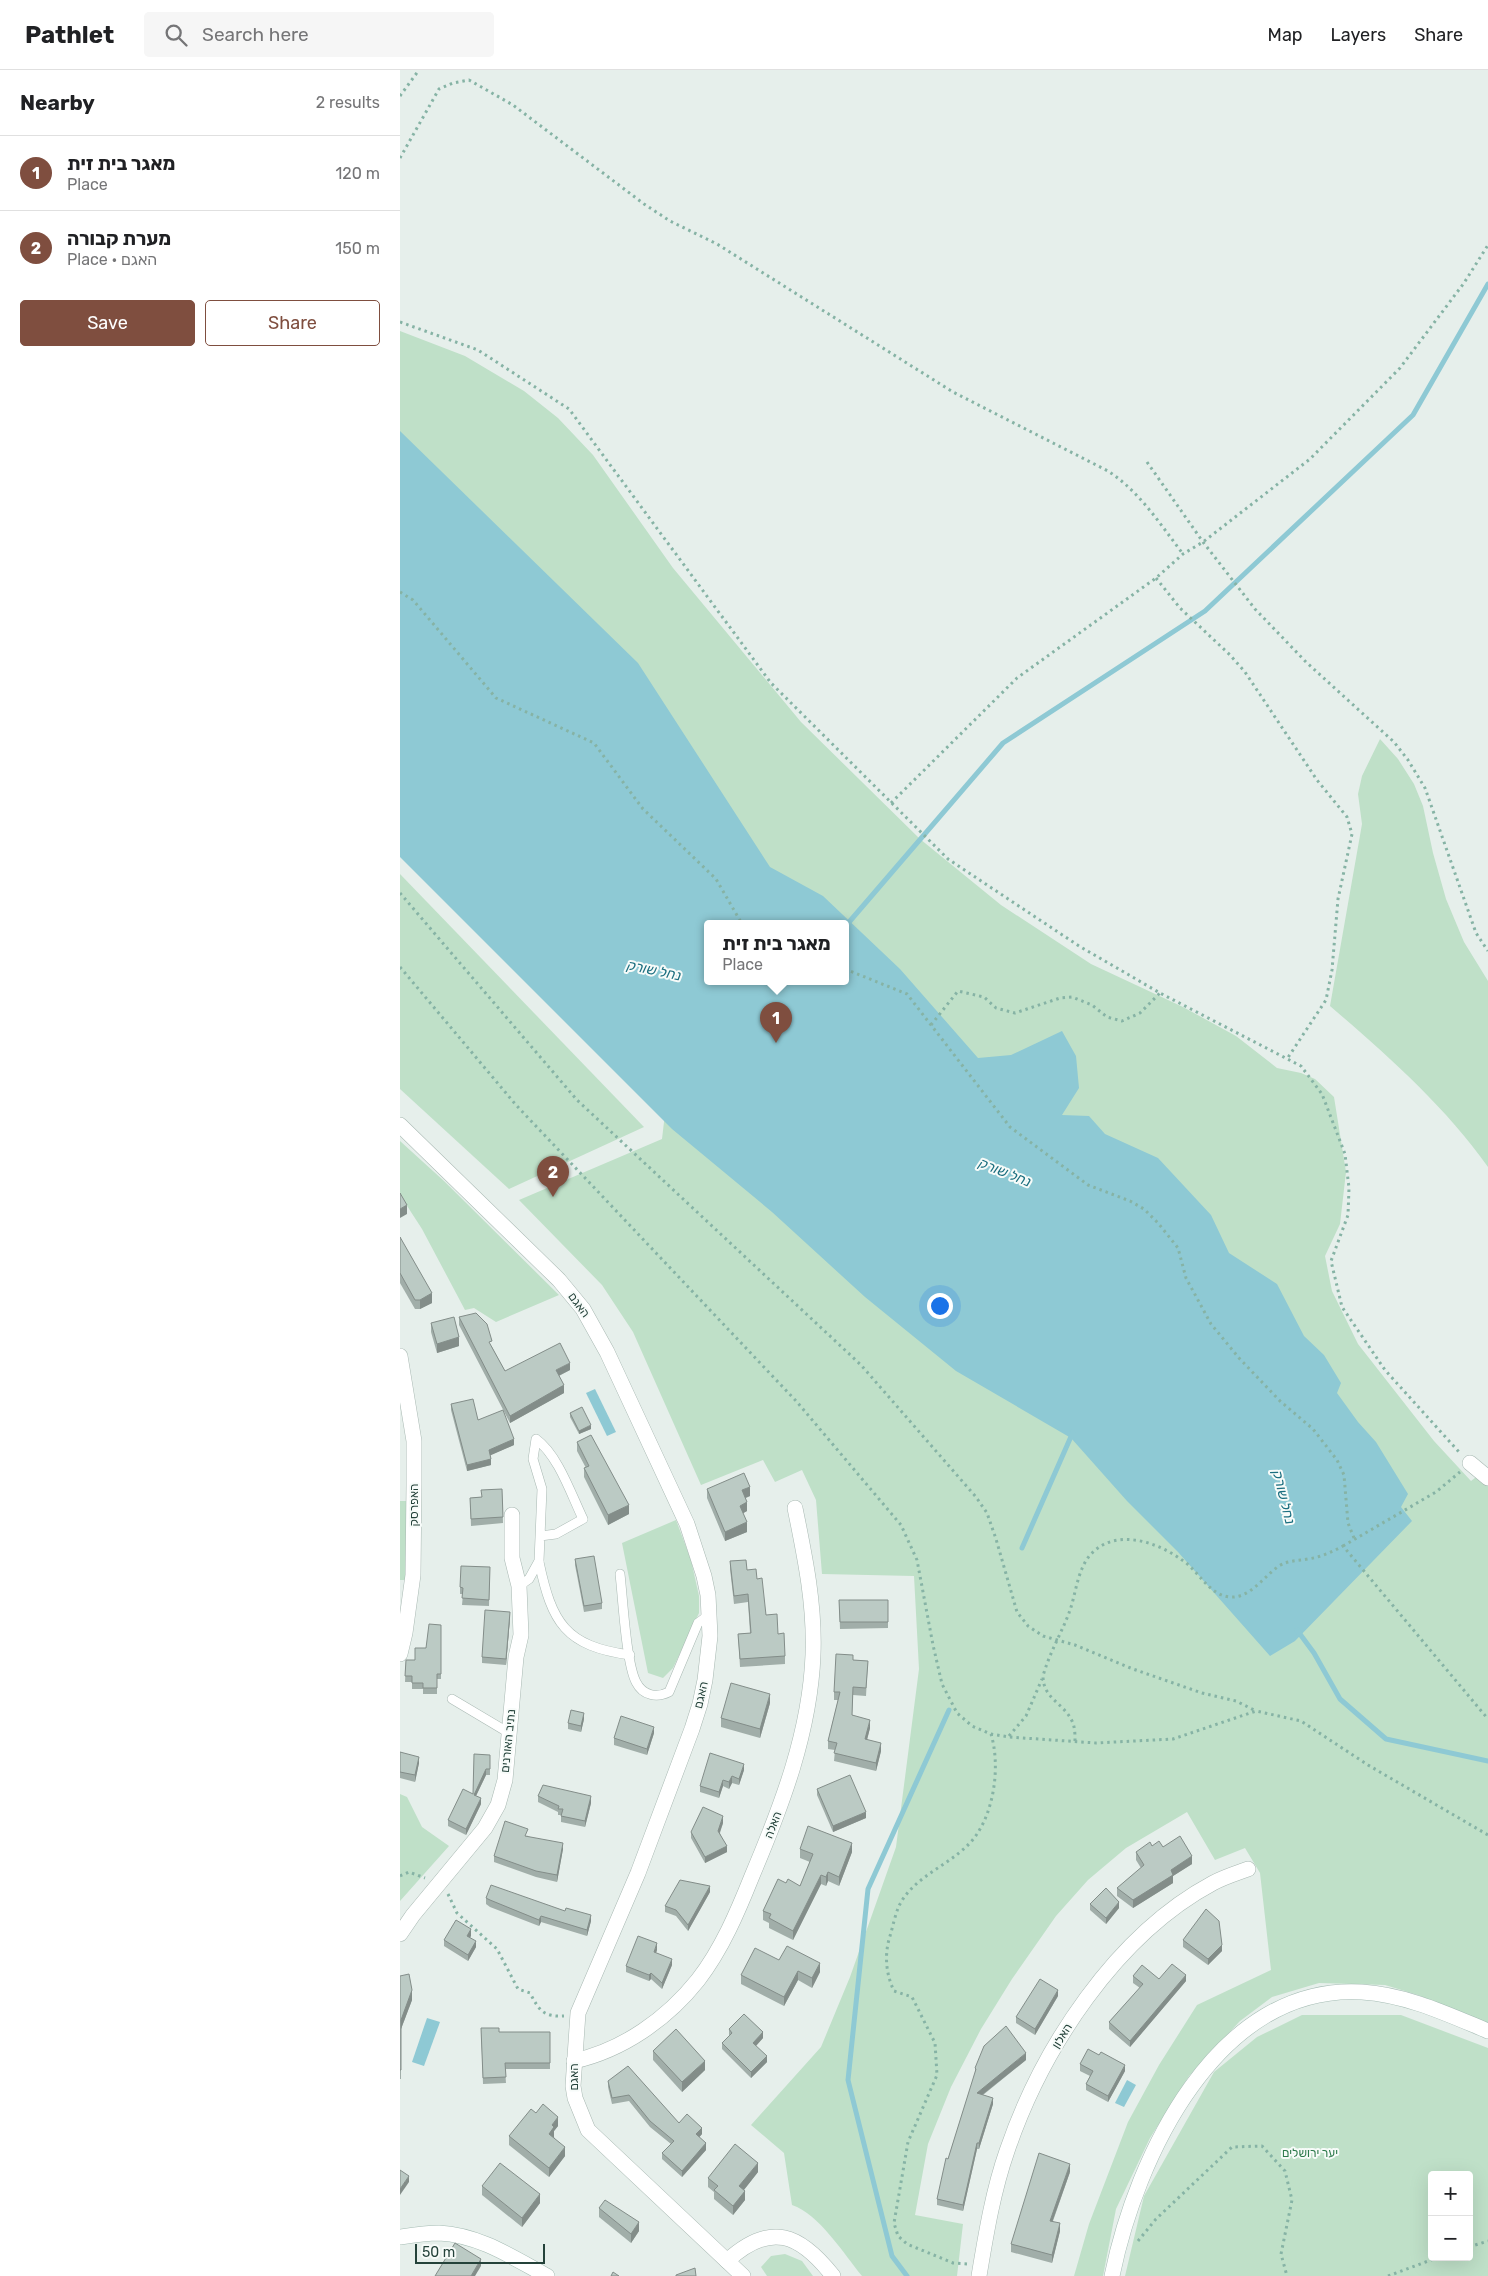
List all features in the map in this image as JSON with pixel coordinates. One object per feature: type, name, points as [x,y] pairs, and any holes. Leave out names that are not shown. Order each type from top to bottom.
[{"type":"street","name":"האגם","points":[[402,1124],[559,1280],[590,1319],[618,1374],[694,1541],[704,1576],[709,1615],[708,1658],[705,1680],[692,1729],[631,1891],[578,2013],[574,2061],[575,2098],[588,2130],[743,2276]]},
{"type":"street","name":"האפרסק","points":[[400,1356],[414,1441],[413,1575],[405,1633],[400,1654]]},
{"type":"street","points":[[1470,1463],[1488,1478]]},
{"type":"street","name":"האלה","points":[[574,2061],[605,2052],[638,2034],[685,1995],[720,1946],[782,1801],[799,1748],[811,1683],[813,1637],[811,1602],[795,1508]]},
{"type":"street","name":"נתיב האורנים","points":[[400,1934],[472,1847],[498,1805],[504,1780],[516,1657],[521,1635],[519,1586],[512,1558],[512,1515]]},
{"type":"street","name":"האלון","points":[[980,2270],[992,2204],[1007,2150],[1028,2099],[1053,2050],[1081,2006],[1112,1966],[1145,1932],[1172,1910],[1214,1883],[1248,1869]]},
{"type":"street","points":[[1112,2276],[1130,2207],[1152,2153],[1203,2072],[1225,2047],[1248,2027],[1274,2011],[1301,2000],[1330,1994],[1360,1992],[1393,1996],[1427,2006],[1488,2031]]},
{"type":"street","points":[[400,2237],[437,2233],[474,2239],[501,2250],[547,2276]]},
{"type":"street","points":[[727,2261],[755,2241],[774,2237],[785,2238],[799,2243],[813,2252],[833,2276]]},
{"type":"lane","points":[[540,1536],[556,1534],[583,1518],[553,1456],[536,1439],[534,1459],[542,1489],[540,1536],[539,1561],[546,1592],[560,1622],[577,1640],[593,1648],[630,1655]]},
{"type":"lane","points":[[519,1586],[529,1579],[536,1570],[539,1561]]},
{"type":"lane","points":[[620,1574],[630,1655],[636,1683],[650,1695],[660,1696],[669,1692],[698,1623],[709,1615]]},
{"type":"lane","points":[[452,1698],[509,1733]]},
{"type":"path","points":[[400,96],[419,70]]},
{"type":"path","points":[[400,158],[439,89],[453,83],[469,80],[513,105],[637,199],[670,221],[717,244],[953,392],[1121,479],[1142,499],[1183,554]]},
{"type":"path","points":[[891,803],[1017,678],[1156,578],[1183,554],[1204,542],[1310,459],[1400,368],[1464,283],[1488,245]]},
{"type":"path","points":[[400,322],[478,350],[569,409],[771,683],[948,859],[1078,946],[1160,993],[1301,1066],[1322,1094],[1345,1154],[1349,1188],[1348,1215],[1331,1261],[1342,1307],[1385,1370],[1470,1463],[1436,1492],[1343,1546],[1328,1554],[1309,1559],[1290,1560],[1278,1567],[1256,1586],[1238,1596],[1230,1597],[1212,1590],[1190,1566],[1170,1553],[1140,1540],[1121,1539],[1105,1545],[1091,1554],[1082,1570],[1069,1614],[1026,1716],[1009,1737]]},
{"type":"path","points":[[1147,462],[1255,609],[1284,640],[1394,742],[1408,760],[1425,788],[1476,933],[1488,952]]},
{"type":"path","points":[[1156,578],[1180,608],[1245,672],[1317,780],[1347,817],[1351,825],[1352,834],[1338,899],[1332,970],[1326,1000],[1287,1059]]},
{"type":"path","points":[[400,592],[413,600],[496,698],[594,743],[643,809],[716,879],[740,920]]},
{"type":"path","points":[[400,893],[577,1100],[861,1365],[976,1497],[987,1513],[1016,1612],[1028,1626],[1043,1636],[1057,1639],[1176,1684],[1236,1701],[1256,1711],[1300,1721],[1368,1765],[1488,1835]]},
{"type":"path","points":[[400,968],[516,1105],[797,1402],[902,1526],[917,1560],[942,1684],[957,1713],[972,1726],[991,1734],[1096,1743],[1174,1739],[1256,1711]]},
{"type":"path","points":[[849,971],[908,994],[1010,1127],[1088,1185],[1130,1201],[1144,1209],[1158,1223],[1178,1248],[1186,1278],[1211,1324],[1246,1366],[1312,1430],[1338,1460],[1344,1475],[1348,1523],[1354,1538]]},
{"type":"path","points":[[932,1025],[958,991],[984,997],[996,1008],[1015,1013],[1060,998],[1072,997],[1092,1005],[1107,1017],[1122,1021],[1140,1014],[1160,993]]},
{"type":"path","points":[[1343,1546],[1488,1719]]},
{"type":"path","points":[[1043,1676],[1043,1684],[1049,1696],[1073,1723],[1075,1741]]},
{"type":"path","points":[[980,2270],[953,2263],[907,2244],[898,2236],[894,2223],[908,2142],[938,2076],[935,2043],[912,1997],[894,1991],[887,1977],[887,1947],[900,1906],[912,1889],[966,1847],[977,1834],[990,1806],[995,1748],[991,1734]]},
{"type":"path","points":[[400,1876],[409,1872],[439,1885],[451,1896],[457,1913],[497,1949],[518,1989],[530,1993],[538,2009],[551,2017],[578,2013]]},
{"type":"path","points":[[1135,2247],[1144,2232],[1156,2219],[1232,2147],[1262,2146],[1285,2171],[1292,2200],[1281,2254],[1287,2276]]},
{"type":"path","points":[[1473,2246],[1488,2242]]},
{"type":"path","points":[[1388,2276],[1428,2261]]},
{"type":"green space","points":[[400,331],[465,356],[524,391],[558,418],[593,455],[673,568],[801,722],[920,839],[1001,905],[1091,964],[1183,1007],[1236,1036],[1277,1068],[1301,1073],[1315,1079],[1334,1097],[1346,1172],[1340,1224],[1325,1256],[1332,1291],[1358,1344],[1434,1441],[1471,1481],[1488,1468],[1488,2024],[1418,1995],[1385,1985],[1319,1983],[1272,1997],[1240,2021],[1189,2076],[1150,2138],[1116,2209],[1103,2276],[1074,2276],[1089,2224],[1128,2122],[1159,2065],[1197,2005],[1271,1970],[1260,1873],[1245,1848],[1215,1860],[1187,1812],[1126,1848],[1088,1880],[1056,1916],[1012,1979],[981,2029],[951,2087],[928,2144],[915,2215],[963,2224],[957,2276],[862,2276],[821,2226],[812,2217],[792,2205],[784,2153],[751,2125],[821,2047],[850,1977],[896,1847],[919,1669],[914,1576],[822,1574],[816,1500],[802,1470],[775,1482],[763,1460],[701,1485],[633,1332],[602,1285],[519,1200],[662,1139],[687,927],[400,582]]},
{"type":"green space","points":[[1380,739],[1398,759],[1414,784],[1423,806],[1433,853],[1446,899],[1464,942],[1488,981],[1488,1167],[1471,1144],[1434,1102],[1373,1043],[1330,1006],[1362,824],[1358,794],[1362,776]]},
{"type":"green space","points":[[400,874],[644,1127],[509,1189],[400,1089]]},
{"type":"green space","points":[[400,1141],[444,1181],[559,1295],[496,1322],[474,1308],[465,1310],[422,1229],[400,1195]]},
{"type":"green space","points":[[400,1501],[406,1501],[406,1580],[400,1580]]},
{"type":"green space","points":[[676,1520],[691,1560],[699,1596],[699,1613],[673,1668],[663,1678],[648,1673],[622,1543]]},
{"type":"green space","points":[[400,1794],[407,1797],[422,1827],[449,1846],[400,1901]]},
{"type":"green space","name":"יער ירושלים","points":[[1302,2015],[1401,2015],[1488,2048],[1488,2276],[1125,2276],[1144,2196],[1214,2072],[1257,2037]]},
{"type":"green space","points":[[785,2254],[802,2261],[813,2276],[767,2276],[761,2267],[771,2256]]},
{"type":"water","points":[[400,431],[638,663],[770,867],[823,896],[848,920],[704,920],[704,985],[849,985],[849,921],[900,969],[978,1058],[1011,1055],[1062,1031],[1076,1056],[1079,1088],[1062,1115],[1089,1116],[1105,1134],[1158,1158],[1211,1215],[1229,1253],[1277,1284],[1304,1336],[1324,1355],[1341,1383],[1337,1393],[1358,1422],[1376,1442],[1408,1494],[1401,1507],[1412,1521],[1295,1641],[1270,1656],[1178,1552],[1127,1501],[1071,1438],[956,1371],[865,1297],[772,1212],[672,1129],[400,857]]},
{"type":"water","points":[[595,1389],[616,1432],[607,1436],[586,1393]]},
{"type":"water","points":[[427,2018],[440,2022],[424,2066],[412,2062]]},
{"type":"water","points":[[1127,2080],[1136,2085],[1124,2107],[1115,2103]]},
{"type":"building","points":[[400,1193],[407,1205],[400,1209]]},
{"type":"building","points":[[400,1237],[432,1293],[420,1300],[415,1300],[400,1273]]},
{"type":"building","points":[[476,1313],[487,1324],[492,1341],[489,1342],[505,1371],[560,1343],[570,1363],[556,1370],[564,1385],[510,1416],[459,1317]]},
{"type":"building","points":[[454,1317],[459,1337],[437,1344],[431,1323]]},
{"type":"building","points":[[473,1399],[478,1420],[503,1410],[514,1439],[489,1450],[491,1459],[467,1465],[451,1404]]},
{"type":"building","points":[[582,1407],[591,1425],[579,1431],[570,1413]]},
{"type":"building","points":[[591,1435],[629,1505],[608,1515],[584,1468],[589,1466],[577,1442]]},
{"type":"building","points":[[744,1473],[750,1487],[742,1490],[747,1502],[740,1506],[747,1522],[725,1532],[707,1489]]},
{"type":"building","points":[[502,1489],[503,1517],[471,1519],[470,1498],[482,1497],[481,1490]]},
{"type":"building","points":[[594,1556],[602,1603],[584,1606],[575,1559]]},
{"type":"building","points":[[746,1560],[747,1570],[756,1569],[757,1579],[762,1578],[766,1615],[777,1614],[778,1634],[784,1633],[785,1656],[740,1659],[738,1634],[751,1633],[748,1594],[734,1596],[730,1561]]},
{"type":"building","points":[[461,1566],[490,1567],[489,1600],[462,1598],[463,1588],[460,1587]]},
{"type":"building","points":[[839,1600],[888,1600],[888,1622],[840,1622]]},
{"type":"building","points":[[485,1610],[510,1612],[506,1659],[482,1657]]},
{"type":"building","points":[[429,1624],[441,1625],[441,1674],[437,1674],[437,1688],[423,1688],[423,1683],[412,1683],[412,1676],[405,1676],[406,1660],[415,1660],[415,1648],[426,1648]]},
{"type":"building","points":[[836,1654],[853,1655],[853,1660],[868,1661],[866,1688],[853,1687],[852,1715],[870,1720],[865,1739],[881,1743],[876,1763],[834,1753],[837,1743],[828,1741],[840,1692],[834,1692]]},
{"type":"building","points":[[731,1683],[770,1694],[760,1729],[721,1718]]},
{"type":"building","points":[[571,1710],[584,1713],[581,1726],[568,1723]]},
{"type":"building","points":[[621,1716],[654,1727],[647,1749],[614,1738]]},
{"type":"building","points":[[400,1752],[419,1757],[415,1775],[400,1772]]},
{"type":"building","points":[[710,1753],[744,1764],[739,1779],[732,1776],[729,1782],[723,1780],[719,1792],[700,1786]]},
{"type":"building","points":[[474,1754],[490,1755],[490,1769],[486,1769],[474,1795],[481,1798],[466,1829],[448,1820],[463,1789],[473,1794]]},
{"type":"building","points":[[850,1775],[866,1812],[833,1826],[817,1789]]},
{"type":"building","points":[[543,1785],[591,1796],[585,1821],[561,1816],[563,1809],[558,1809],[559,1806],[538,1796]]},
{"type":"building","points":[[703,1807],[723,1816],[718,1831],[727,1846],[705,1857],[691,1832]]},
{"type":"building","points":[[505,1821],[528,1829],[525,1836],[563,1843],[557,1875],[536,1871],[494,1856]]},
{"type":"building","points":[[808,1826],[852,1843],[839,1877],[828,1872],[826,1877],[821,1875],[793,1931],[769,1918],[771,1914],[763,1911],[778,1879],[786,1883],[788,1879],[800,1886],[813,1854],[800,1849]]},
{"type":"building","points":[[1180,1836],[1192,1856],[1171,1870],[1173,1875],[1133,1900],[1117,1888],[1144,1865],[1136,1852],[1150,1842],[1152,1846],[1159,1841],[1163,1847]]},
{"type":"building","points":[[680,1880],[710,1886],[688,1925],[676,1910],[665,1906]]},
{"type":"building","points":[[491,1885],[565,1911],[566,1908],[591,1915],[587,1930],[541,1916],[539,1920],[490,1900],[486,1898]]},
{"type":"building","points":[[1106,1888],[1119,1902],[1106,1918],[1090,1904]]},
{"type":"building","points":[[1206,1909],[1219,1921],[1222,1945],[1208,1959],[1183,1940]]},
{"type":"building","points":[[456,1920],[471,1929],[467,1936],[476,1941],[468,1955],[444,1940]]},
{"type":"building","points":[[638,1936],[657,1943],[654,1952],[672,1959],[662,1983],[651,1973],[649,1975],[626,1966]]},
{"type":"building","points":[[787,1946],[820,1963],[812,1978],[798,1971],[784,1997],[741,1975],[755,1948],[779,1960]]},
{"type":"building","points":[[1172,1964],[1186,1975],[1130,2041],[1109,2022],[1143,1984],[1133,1976],[1142,1965],[1159,1979]]},
{"type":"building","points":[[409,1974],[412,1990],[401,2020],[400,2070],[400,1976]]},
{"type":"building","points":[[1040,1979],[1058,1990],[1035,2029],[1016,2017]]},
{"type":"building","points":[[744,2014],[763,2032],[753,2043],[767,2056],[751,2072],[722,2043],[732,2033],[729,2029]]},
{"type":"building","points":[[1006,2026],[1026,2053],[977,2093],[993,2098],[979,2143],[977,2143],[963,2205],[937,2199],[946,2158],[948,2159],[975,2068],[984,2046]]},
{"type":"building","points":[[481,2028],[499,2028],[499,2032],[550,2032],[550,2063],[505,2063],[506,2077],[483,2078]]},
{"type":"building","points":[[676,2029],[705,2061],[682,2082],[653,2051]]},
{"type":"building","points":[[1088,2049],[1099,2055],[1101,2052],[1125,2065],[1108,2096],[1086,2084],[1093,2071],[1080,2064]]},
{"type":"building","points":[[628,2066],[679,2123],[687,2114],[702,2128],[696,2134],[706,2143],[682,2171],[662,2153],[674,2141],[650,2121],[629,2095],[612,2098],[608,2081]]},
{"type":"building","points":[[543,2104],[558,2117],[552,2125],[554,2127],[549,2134],[565,2147],[549,2168],[509,2136],[531,2109],[536,2113]]},
{"type":"building","points":[[735,2144],[758,2163],[739,2186],[745,2191],[733,2206],[714,2190],[718,2186],[708,2178]]},
{"type":"building","points":[[1039,2153],[1070,2164],[1050,2221],[1060,2223],[1052,2255],[1011,2244]]},
{"type":"building","points":[[500,2163],[540,2194],[522,2218],[482,2186]]},
{"type":"building","points":[[400,2170],[409,2176],[400,2189]]},
{"type":"building","points":[[605,2200],[639,2222],[631,2234],[599,2208]]},
{"type":"building","points":[[455,2243],[481,2259],[471,2276],[435,2276]]},
{"type":"building","points":[[695,2268],[696,2276],[676,2276],[676,2275]]},
{"type":"building","points":[[613,2272],[619,2276],[611,2276]]},
{"type":"waterway","points":[[849,924],[1003,743],[1205,611],[1413,415],[1488,284]]},
{"type":"waterway","points":[[1022,1548],[1073,1432]]},
{"type":"waterway","name":"נחל שורק","points":[[1297,1630],[1314,1653],[1340,1699],[1386,1739],[1488,1761]]},
{"type":"waterway","points":[[907,2276],[892,2256],[848,2080],[868,1889],[949,1710]]},
{"type":"place","name":"מאגר בית זית","points":[[776,1043]]},
{"type":"place","name":"מערת קבורה","points":[[553,1197]]}]
